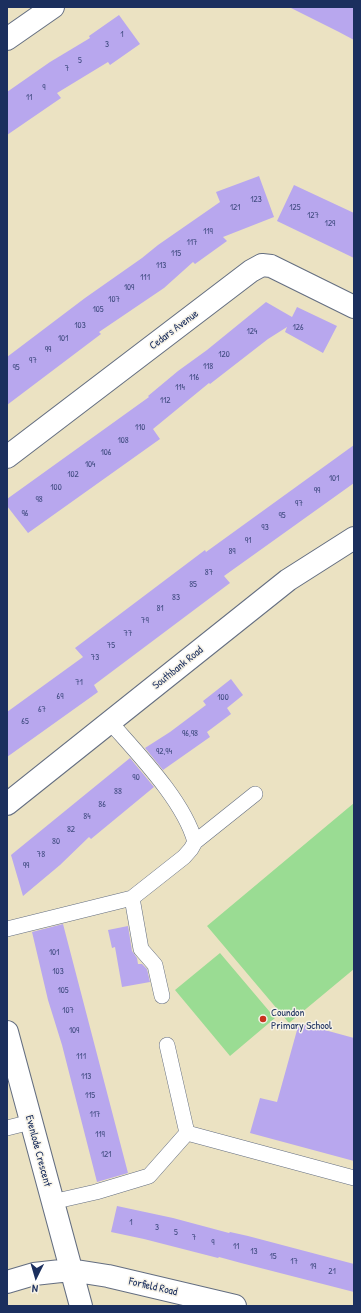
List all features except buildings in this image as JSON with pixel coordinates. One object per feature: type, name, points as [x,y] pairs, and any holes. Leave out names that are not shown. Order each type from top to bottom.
[{"type":"street","points":[[7,39],[53,7]]},
{"type":"street","name":"Cedars Avenue","points":[[7,457],[251,271],[262,265],[271,266],[354,306]]},
{"type":"street","name":"Southbank Road","points":[[7,804],[288,580],[354,538]]},
{"type":"street","name":"Evenlode Crescent","points":[[7,1032],[70,1270],[81,1306]]},
{"type":"street","name":"Forfield Road","points":[[7,1282],[34,1274],[70,1270],[108,1276],[235,1306]]},
{"type":"lane","points":[[110,722],[153,772],[177,805],[192,831],[195,842]]},
{"type":"lane","points":[[7,928],[132,898],[184,857],[195,842],[255,794]]},
{"type":"lane","points":[[132,898],[141,949],[155,965],[162,996]]},
{"type":"lane","points":[[167,1045],[187,1133]]},
{"type":"lane","points":[[7,1128],[31,1122]]},
{"type":"lane","points":[[187,1133],[354,1178]]},
{"type":"lane","points":[[52,1202],[103,1190],[149,1176],[187,1133]]},
{"type":"green space","points":[[354,803],[354,969],[289,1023],[207,926]]},
{"type":"green space","points":[[220,953],[275,1018],[230,1056],[175,990]]},
{"type":"place","name":"Coundon Primary School","points":[[263,1019]]}]
